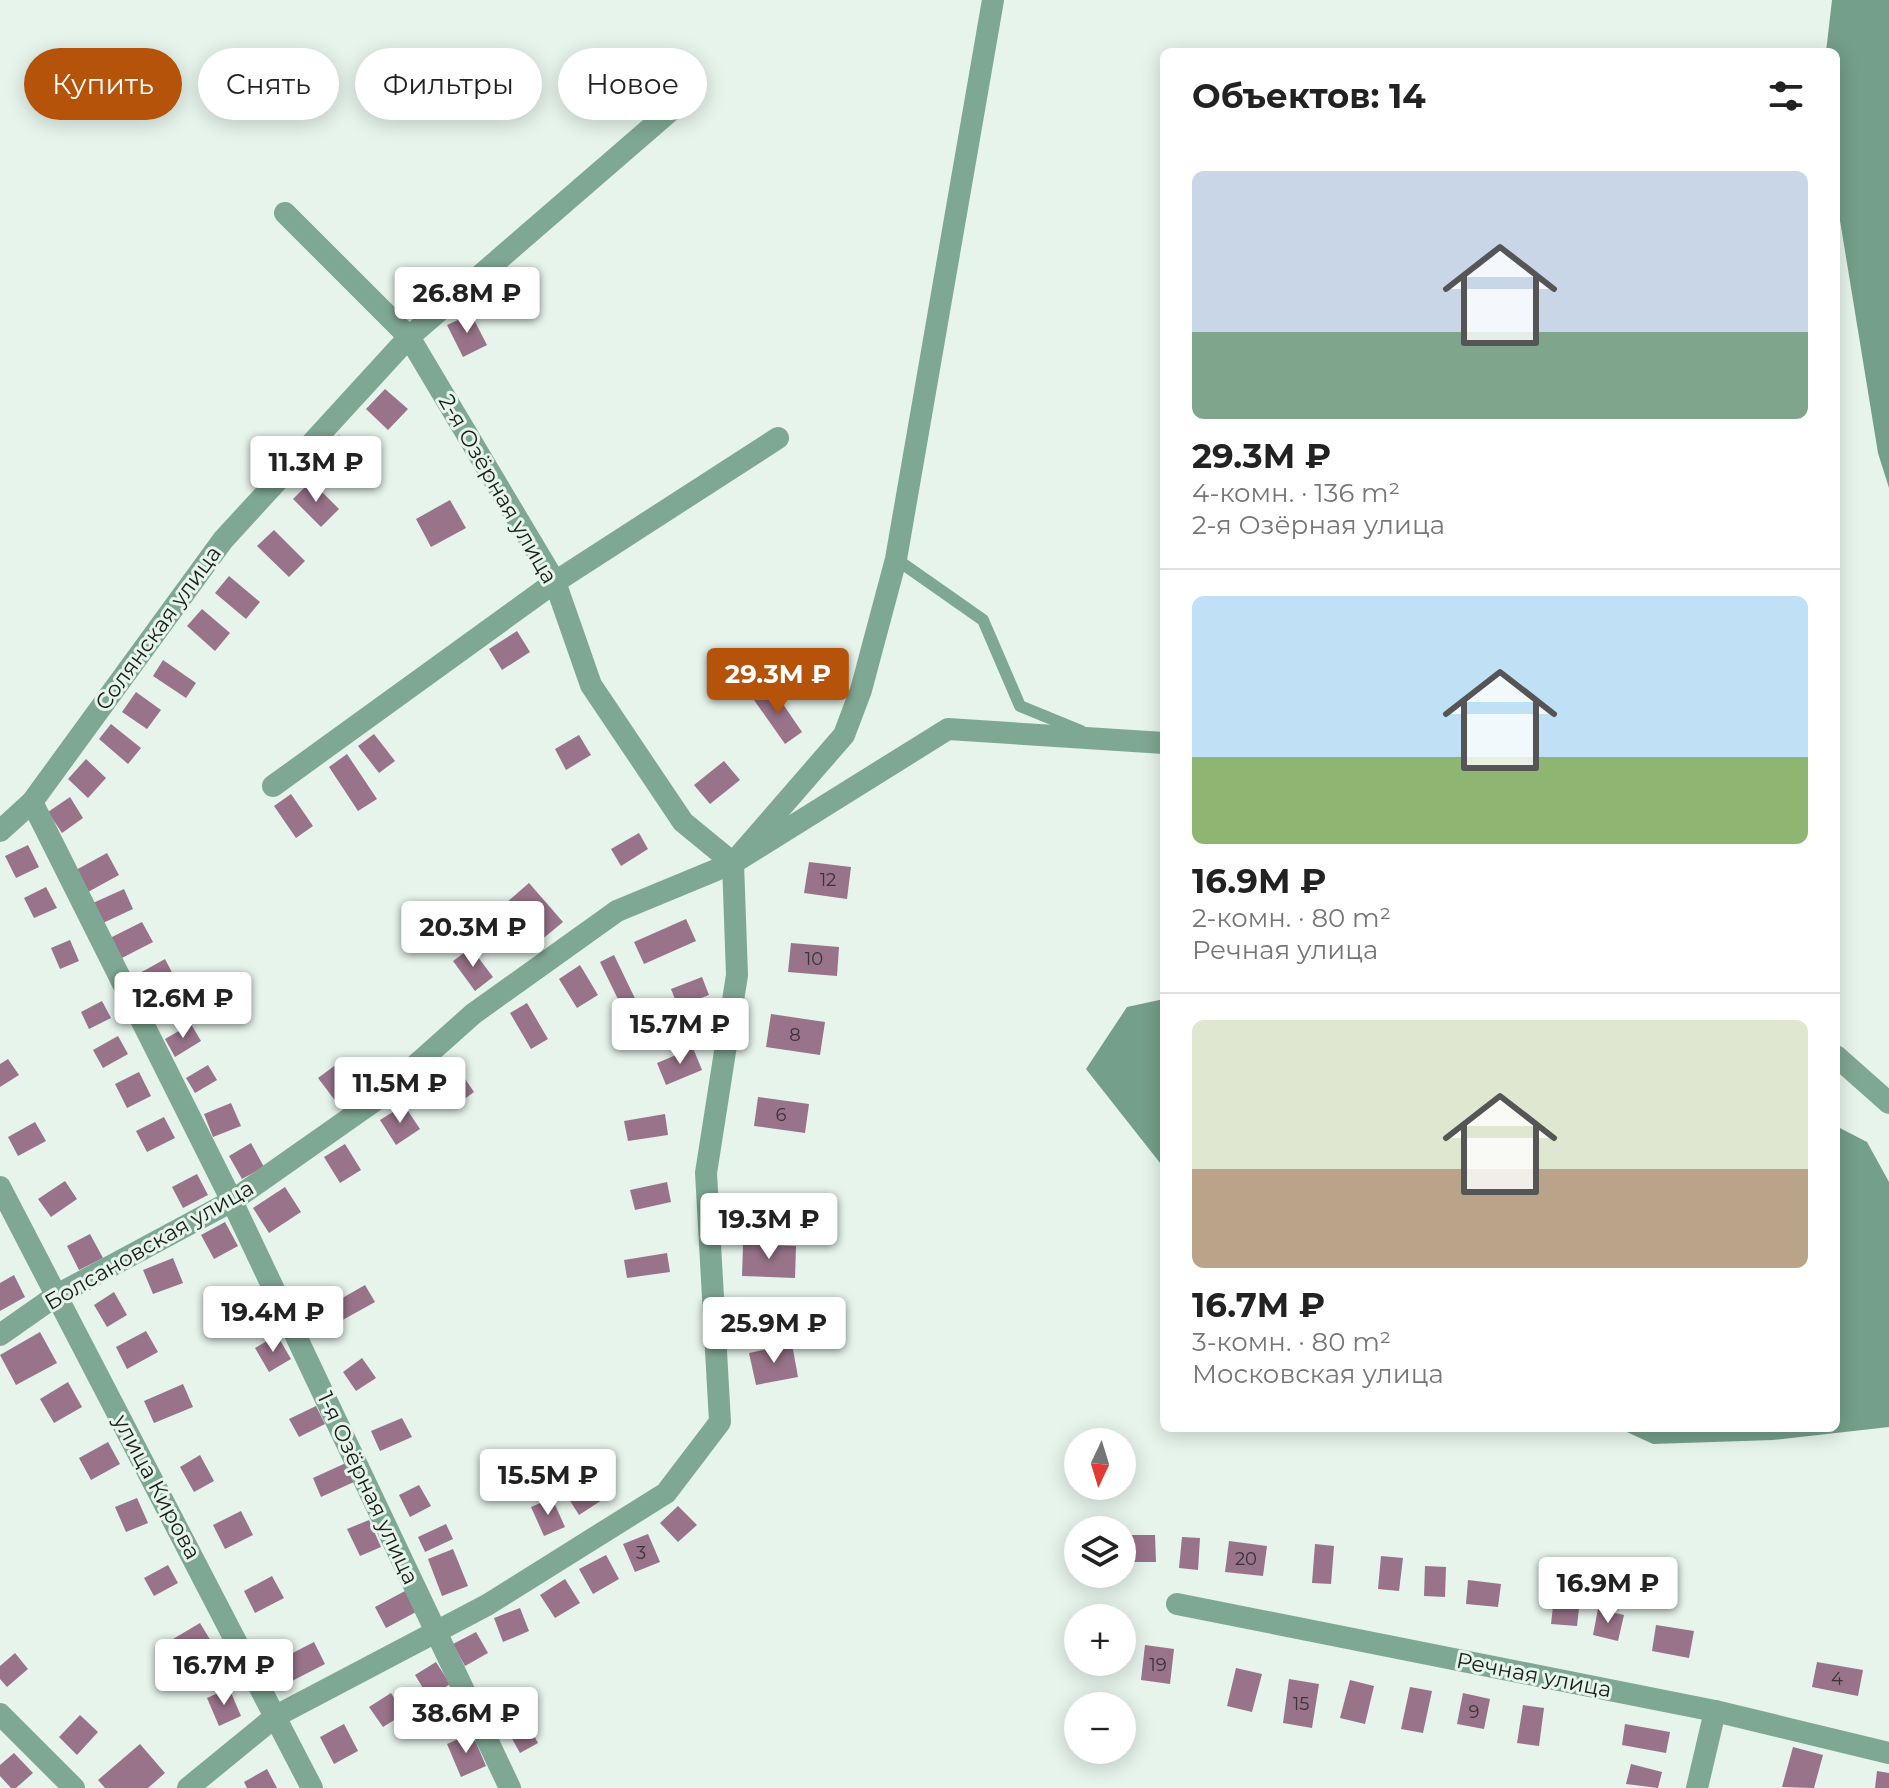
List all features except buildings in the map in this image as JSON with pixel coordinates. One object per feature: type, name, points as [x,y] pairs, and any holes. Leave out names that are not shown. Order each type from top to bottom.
[{"type":"street","points":[[188,1788],[276,1716],[487,1605],[666,1493],[720,1422],[706,1173],[737,975],[733,863],[844,735],[861,690],[896,559],[993,0]]},
{"type":"street","name":"Солянская улица","points":[[0,831],[32,802],[223,540],[409,337],[660,120]]},
{"type":"street","name":"2-я Озёрная улица","points":[[285,213],[409,337],[555,582],[591,685],[683,822],[733,863]]},
{"type":"street","points":[[273,786],[555,582],[778,438]]},
{"type":"street","name":"Болсановская улица","points":[[0,1335],[57,1295],[232,1201],[380,1097],[473,1014],[617,911],[733,863],[948,729],[1160,743]]},
{"type":"street","name":"1-я Озёрная улица","points":[[32,802],[232,1201],[510,1788]]},
{"type":"street","points":[[1840,1060],[1889,1103]]},
{"type":"street","name":"улица Кирова","points":[[0,1187],[312,1788]]},
{"type":"street","name":"Речная улица","points":[[1177,1604],[1715,1711],[1889,1753]]},
{"type":"street","points":[[1697,1788],[1715,1711]]},
{"type":"street","points":[[0,1714],[74,1788]]},
{"type":"lane","points":[[896,559],[983,620],[1020,706],[1095,737]]},
{"type":"shaded area","points":[[1832,0],[1889,0],[1889,488],[1878,453],[1840,220],[1840,48],[1826,48]]},
{"type":"shaded area","points":[[1160,1000],[1160,1163],[1086,1069],[1127,1007]]},
{"type":"shaded area","points":[[1840,1128],[1867,1142],[1889,1182],[1889,1427],[1773,1440],[1653,1444],[1627,1432],[1840,1432]]}]
